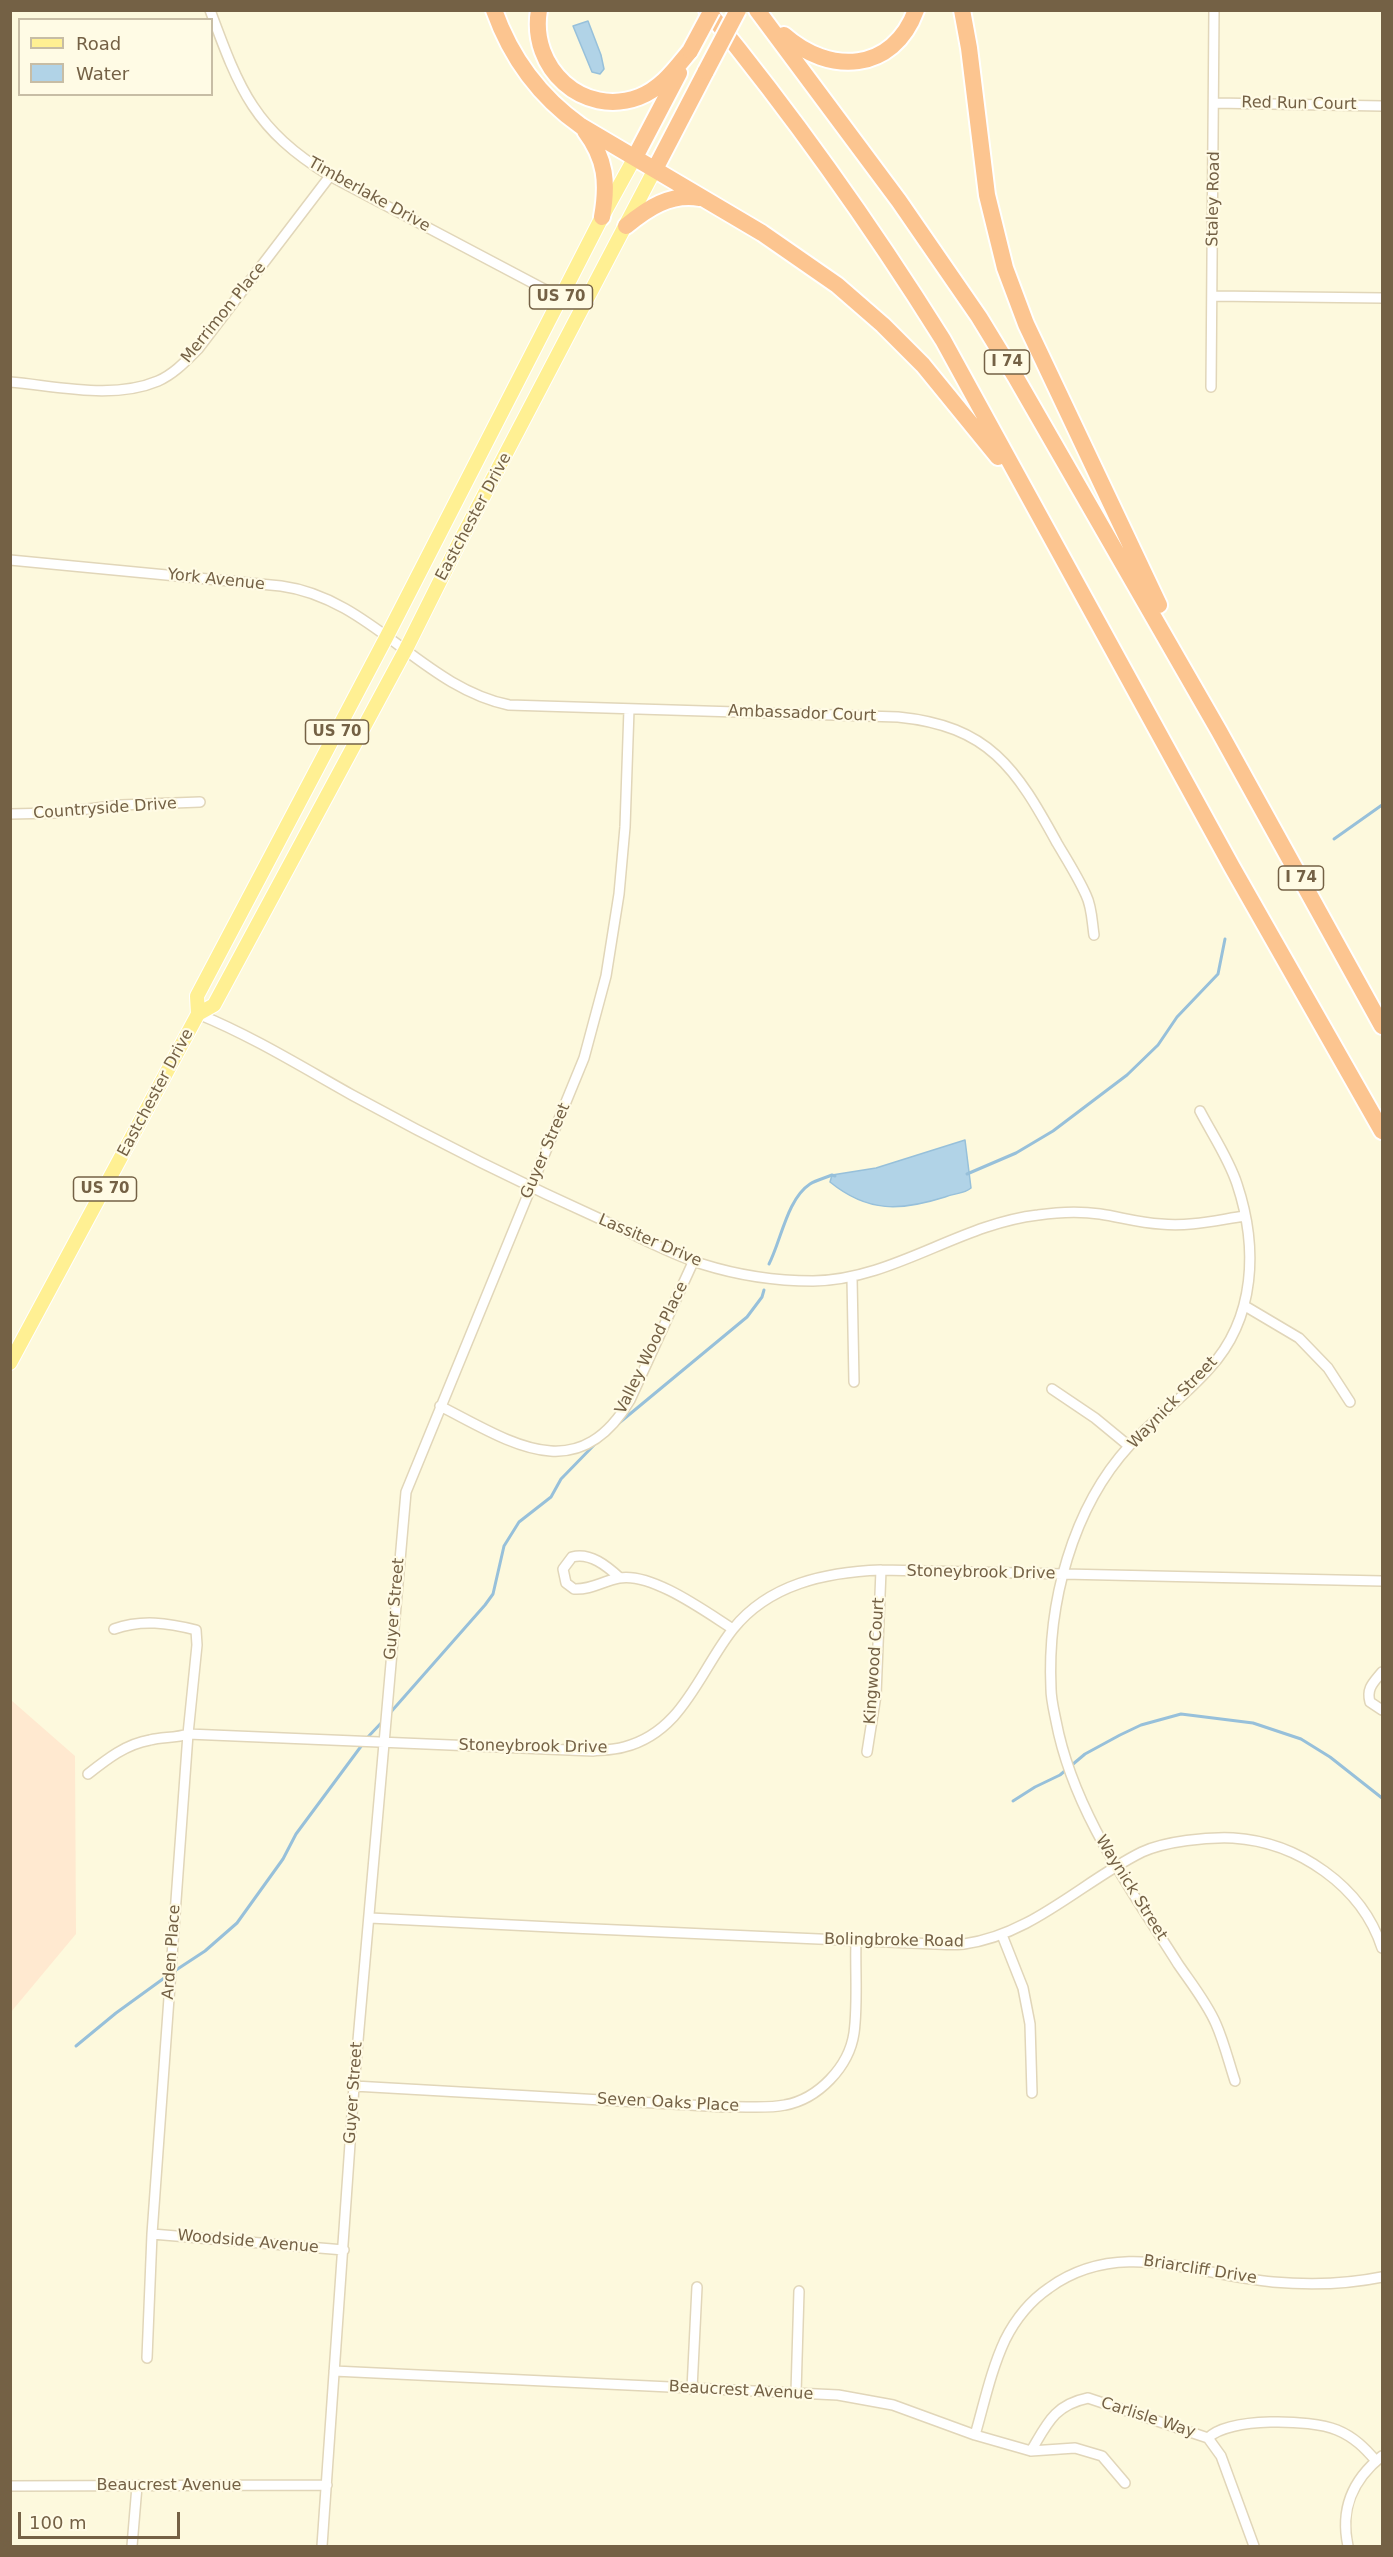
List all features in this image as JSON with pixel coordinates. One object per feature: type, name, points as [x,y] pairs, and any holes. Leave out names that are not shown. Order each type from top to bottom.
[{"type":"highway","points":[[494,10],[513,52],[532,82],[555,106],[581,126],[788,250],[837,285],[876,318],[941,385],[1024,491]]},
{"type":"highway","points":[[539,10],[538,37],[545,60],[564,84],[589,98],[616,101],[641,96],[663,82],[690,51]]},
{"type":"highway","name":"I 74","points":[[707,10],[788,110],[893,261],[976,398],[1024,491],[1226,856],[1383,1131]]},
{"type":"highway","name":"Eastchester Drive","points":[[635,157],[712,10]]},
{"type":"highway","name":"Eastchester Drive","points":[[655,169],[738,10]]},
{"type":"highway","points":[[759,13],[810,55],[842,63],[864,60],[884,51],[908,28],[916,10]]},
{"type":"highway","points":[[962,10],[969,48],[987,195],[997,238],[1016,298],[1219,730]]},
{"type":"highway","name":"I 74","points":[[759,13],[899,201],[979,317],[1087,497],[1383,1026]]},
{"type":"highway","points":[[581,126],[599,152],[605,170],[606,189],[602,217]]},
{"type":"highway","points":[[626,226],[645,210],[665,200],[685,196],[704,198]]},
{"type":"main road","name":"Eastchester Drive","points":[[10,1363],[198,1014],[197,996],[387,636],[635,157]]},
{"type":"main road","name":"Eastchester Drive","points":[[198,1014],[214,1005],[406,649],[655,169]]},
{"type":"street","name":"Timberlake Drive","points":[[210,10],[231,66],[251,106],[280,140],[330,177],[561,298]]},
{"type":"street","name":"Staley Road","points":[[1211,387],[1214,10]]},
{"type":"street","name":"Red Run Court","points":[[1215,103],[1383,106]]},
{"type":"street","name":"Merrimon Place","points":[[10,382],[117,390],[141,387],[160,380],[181,367],[198,349],[330,177]]},
{"type":"street","points":[[1212,296],[1383,298]]},
{"type":"street","name":"York Avenue","points":[[10,560],[297,589],[335,602],[406,649]]},
{"type":"street","name":"Ambassador Court","points":[[406,649],[453,684],[492,701],[527,707],[898,717],[929,722],[960,731],[993,753],[1025,786],[1087,896],[1094,935]]},
{"type":"street","name":"Guyer Street","points":[[322,2547],[354,2086],[370,1918],[382,1741],[406,1492],[582,1067],[606,976],[619,894],[625,827],[629,709]]},
{"type":"street","name":"Countryside Drive","points":[[10,814],[55,813],[121,805],[200,802]]},
{"type":"street","name":"Lassiter Drive","points":[[198,1014],[252,1040],[353,1096],[531,1188],[694,1260],[742,1273],[777,1279],[814,1281],[852,1278],[896,1263],[987,1226],[1036,1215],[1099,1214],[1159,1224],[1185,1225],[1245,1216]]},
{"type":"street","name":"Waynick Street","points":[[1200,1111],[1237,1183],[1250,1237],[1251,1263],[1245,1306],[1239,1323],[1211,1368],[1129,1446],[1103,1482],[1082,1520],[1066,1559],[1053,1633],[1050,1690],[1060,1743],[1097,1833],[1216,2024],[1235,2081]]},
{"type":"street","name":"Valley Wood Place","points":[[440,1406],[517,1445],[532,1449],[566,1450],[594,1440],[617,1421],[630,1400],[694,1260]]},
{"type":"street","points":[[852,1278],[854,1382]]},
{"type":"street","points":[[1245,1306],[1299,1338],[1328,1368],[1350,1402]]},
{"type":"street","points":[[1052,1389],[1095,1418],[1129,1446]]},
{"type":"street","points":[[620,1578],[591,1588],[574,1589],[566,1583],[563,1569],[572,1557],[581,1556],[597,1562],[620,1578],[665,1588],[733,1629]]},
{"type":"street","name":"Stoneybrook Drive","points":[[88,1774],[110,1756],[126,1748],[149,1740],[188,1734],[592,1751],[623,1748],[644,1741],[669,1724],[691,1695],[733,1629],[756,1608],[779,1592],[811,1578],[843,1572],[881,1570],[1383,1581]]},
{"type":"street","name":"Kingwood Court","points":[[867,1752],[876,1695],[881,1570]]},
{"type":"street","name":"Arden Place","points":[[114,1629],[131,1623],[149,1622],[196,1630],[197,1645],[188,1734],[152,2234],[147,2358]]},
{"type":"street","points":[[1383,1672],[1371,1686],[1369,1695],[1370,1702],[1383,1710]]},
{"type":"street","name":"Bolingbroke Road","points":[[370,1918],[963,1944],[1002,1935],[1045,1912],[1144,1851],[1178,1842],[1233,1838],[1269,1845],[1305,1859],[1340,1883],[1371,1922],[1383,1948]]},
{"type":"street","points":[[1002,1935],[1023,1988],[1030,2024],[1032,2092]]},
{"type":"street","name":"Seven Oaks Place","points":[[354,2086],[725,2107],[785,2105],[811,2096],[825,2085],[848,2053],[854,2034],[856,1941]]},
{"type":"street","name":"Woodside Avenue","points":[[152,2234],[344,2250]]},
{"type":"street","name":"Briarcliff Drive","points":[[975,2436],[998,2358],[1012,2327],[1041,2294],[1078,2271],[1106,2262],[1135,2260],[1274,2282],[1340,2282],[1383,2277]]},
{"type":"street","points":[[692,2389],[697,2287]]},
{"type":"street","points":[[796,2393],[799,2291]]},
{"type":"street","name":"Beaucrest Avenue","points":[[334,2371],[838,2395],[892,2405],[975,2436],[1030,2451],[1075,2448],[1102,2456],[1125,2483]]},
{"type":"street","name":"Carlisle Way","points":[[1030,2451],[1042,2430],[1060,2409],[1071,2402],[1088,2398],[1208,2438],[1221,2457],[1254,2547]]},
{"type":"street","points":[[1208,2438],[1215,2431],[1238,2424],[1313,2425],[1335,2429],[1352,2437],[1379,2458],[1350,2496],[1345,2512],[1348,2547]]},
{"type":"street","name":"Beaucrest Avenue","points":[[10,2486],[327,2485]]},
{"type":"street","points":[[132,2547],[137,2486]]},
{"type":"shaded area","points":[[11,1700],[75,1756],[76,1934],[11,2012]]},
{"type":"water","points":[[588,21],[601,55],[604,69],[600,74],[592,72],[573,26]]},
{"type":"water","points":[[965,1140],[971,1188],[962,1192],[914,1205],[885,1206],[858,1199],[830,1182],[832,1175],[876,1168]]},
{"type":"waterway","points":[[1334,839],[1382,805]]},
{"type":"waterway","points":[[967,1174],[1016,1153],[1053,1131],[1127,1075],[1158,1045],[1177,1017],[1218,974],[1225,939]]},
{"type":"waterway","points":[[769,1264],[785,1221],[802,1191],[815,1181],[835,1176]]},
{"type":"waterway","points":[[613,1428],[747,1317],[762,1297],[764,1290]]},
{"type":"waterway","points":[[390,1713],[493,1594],[504,1546],[519,1522],[551,1497],[561,1479],[597,1442]]},
{"type":"waterway","points":[[1013,1801],[1060,1775],[1085,1754],[1120,1735],[1141,1725],[1181,1714],[1253,1723],[1301,1739],[1330,1757],[1382,1798]]},
{"type":"waterway","points":[[366,1739],[384,1720]]},
{"type":"waterway","points":[[173,1972],[205,1951],[237,1923],[283,1859],[296,1834],[362,1745]]},
{"type":"waterway","points":[[76,2046],[167,1976]]}]
